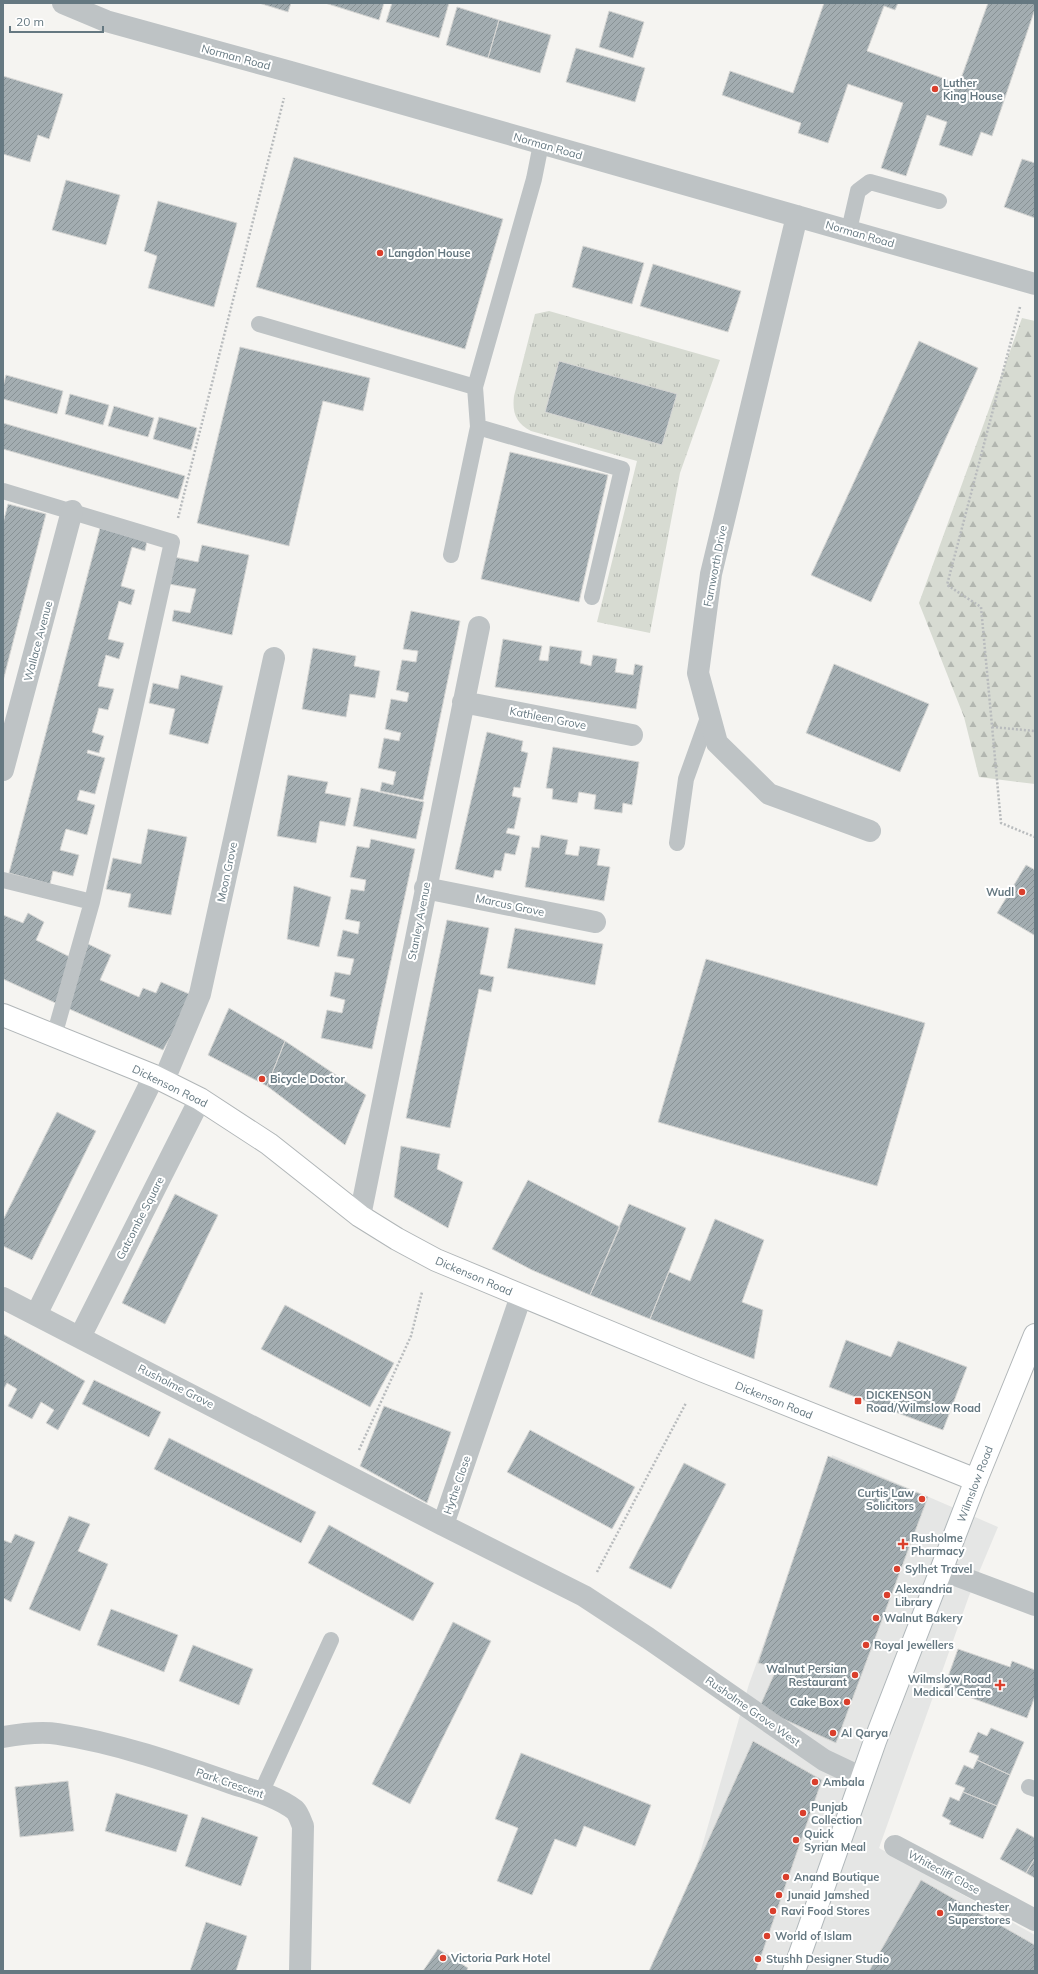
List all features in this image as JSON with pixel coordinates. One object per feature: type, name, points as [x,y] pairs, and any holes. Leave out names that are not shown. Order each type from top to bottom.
[{"type":"main road","name":"Dickenson Road","points":[[3,1015],[159,1078],[200,1099],[269,1144],[360,1216],[397,1239],[436,1260],[521,1296],[976,1480]]},
{"type":"main road","name":"Wilmslow Road","points":[[794,1971],[862,1778],[976,1480],[1035,1335]]},
{"type":"street","name":"Norman Road","points":[[63,3],[105,12],[291,72],[1032,283]]},
{"type":"street","name":"Farnworth Drive","points":[[797,216],[711,574],[698,673],[717,743],[769,794],[870,830]]},
{"type":"street","name":"Wallace Avenue","points":[[3,770],[72,511]]},
{"type":"street","name":"Stanley Avenue","points":[[360,1216],[425,888],[479,627]]},
{"type":"street","name":"Moon Grove","points":[[159,1078],[200,994],[274,658]]},
{"type":"street","name":"Kathleen Grove","points":[[463,702],[632,735]]},
{"type":"street","name":"Marcus Grove","points":[[425,888],[595,922]]},
{"type":"street","points":[[36,1315],[159,1078]]},
{"type":"street","name":"Gatcombe Square","points":[[80,1337],[200,1099]]},
{"type":"street","name":"Hythe Close","points":[[521,1296],[443,1525],[584,1596],[648,1638]]},
{"type":"street","name":"Rusholme Grove","points":[[3,1298],[443,1525]]},
{"type":"street","points":[[942,1570],[1035,1605]]},
{"type":"street","name":"Rusholme Grove West","points":[[648,1638],[824,1760],[862,1778]]},
{"type":"street","name":"Park Crescent","points":[[3,1737],[21,1734],[56,1734],[118,1746],[175,1763],[261,1793],[279,1800],[296,1811],[303,1826],[300,1971]]},
{"type":"street","name":"Whitecliff Close","points":[[895,1846],[1035,1920]]},
{"type":"lane","points":[[451,555],[478,427],[475,387],[534,179],[542,144]]},
{"type":"lane","points":[[849,230],[858,191],[870,182],[939,201]]},
{"type":"lane","points":[[259,324],[475,387]]},
{"type":"lane","points":[[478,427],[622,469],[592,597]]},
{"type":"lane","points":[[3,491],[172,542],[92,902],[54,1036]]},
{"type":"lane","points":[[677,843],[686,779],[709,715]]},
{"type":"lane","points":[[3,880],[92,902]]},
{"type":"lane","points":[[261,1793],[331,1640]]},
{"type":"path","points":[[172,542],[291,72]]},
{"type":"path","points":[[1032,283],[1018,314],[947,585],[981,607],[1001,823],[1035,837]]},
{"type":"path","points":[[992,727],[1035,731]]},
{"type":"path","points":[[348,1475],[377,1407],[411,1336],[422,1292]]},
{"type":"path","points":[[584,1596],[686,1403]]},
{"type":"shaded area","points":[[832,1455],[998,1527],[969,1596],[879,1848],[1035,1935],[1035,1971],[666,1971],[749,1684]]},
{"type":"green space","points":[[549,311],[720,360],[680,473],[650,633],[597,622],[637,461],[531,431],[522,425],[516,417],[514,396],[535,314]],"holes":[[[559,361],[676,394],[662,445],[545,412]]]},
{"type":"green space","points":[[1022,318],[1035,321],[1035,784],[979,777],[964,717],[919,603]]},
{"type":"building","points":[[259,3],[291,3],[288,12]]},
{"type":"building","points":[[325,3],[384,3],[379,20]]},
{"type":"building","points":[[392,3],[449,3],[439,38],[386,22]]},
{"type":"building","name":"Luther King House","points":[[824,3],[898,3],[895,10],[884,6],[867,51],[959,84],[988,3],[1035,3],[1035,9],[992,136],[981,132],[972,156],[939,145],[947,122],[927,115],[906,176],[881,168],[903,103],[848,84],[828,143],[798,133],[801,123],[722,95],[730,71],[793,93]]},
{"type":"building","points":[[457,7],[499,20],[488,58],[446,45]]},
{"type":"building","points":[[609,11],[644,22],[633,58],[599,47]]},
{"type":"building","points":[[499,20],[551,35],[540,73],[488,58]]},
{"type":"building","points":[[576,48],[645,68],[635,102],[566,82]]},
{"type":"building","points":[[3,76],[63,94],[49,139],[38,135],[30,162],[3,154]]},
{"type":"building","name":"Langdon House","points":[[294,157],[503,219],[465,349],[256,287]]},
{"type":"building","points":[[1022,159],[1035,163],[1035,218],[1004,207]]},
{"type":"building","points":[[66,180],[120,195],[106,245],[52,230]]},
{"type":"building","points":[[158,201],[237,223],[214,307],[148,288],[157,256],[144,251]]},
{"type":"building","points":[[583,246],[644,263],[632,304],[572,287]]},
{"type":"building","points":[[653,264],[741,291],[728,332],[640,306]]},
{"type":"building","points":[[919,341],[978,368],[871,602],[811,575]]},
{"type":"building","points":[[240,347],[370,378],[363,411],[323,401],[289,546],[197,523]]},
{"type":"building","points":[[559,361],[677,394],[662,445],[545,412]]},
{"type":"building","points":[[6,375],[63,391],[57,414],[3,399],[3,387]]},
{"type":"building","points":[[70,394],[109,405],[103,425],[65,414]]},
{"type":"building","points":[[114,406],[154,418],[148,437],[108,426]]},
{"type":"building","points":[[159,417],[197,428],[191,450],[153,439]]},
{"type":"building","points":[[3,423],[185,476],[178,499],[3,449]]},
{"type":"building","points":[[510,452],[608,475],[579,602],[481,579]]},
{"type":"building","points":[[8,504],[46,514],[3,681],[3,523]]},
{"type":"building","points":[[100,528],[147,541],[145,551],[132,547],[121,586],[135,590],[131,605],[119,601],[108,639],[124,643],[119,659],[106,655],[98,686],[114,689],[108,710],[99,708],[92,732],[104,736],[99,753],[88,750],[87,753],[105,758],[95,794],[80,790],[77,800],[95,805],[87,835],[66,829],[60,850],[79,855],[73,876],[53,871],[50,884],[9,873]]},
{"type":"building","points":[[202,545],[249,555],[232,635],[172,621],[174,610],[190,613],[196,589],[169,584],[174,557],[198,562]]},
{"type":"building","points":[[411,611],[460,621],[423,800],[380,791],[382,782],[393,785],[396,772],[378,768],[384,738],[399,741],[401,733],[385,729],[391,699],[407,702],[409,693],[396,690],[402,660],[416,662],[418,651],[403,649]]},
{"type":"building","points":[[503,639],[542,646],[539,660],[548,661],[550,646],[582,651],[580,663],[591,666],[593,655],[617,659],[615,672],[633,675],[635,664],[643,666],[636,709],[495,687]]},
{"type":"building","points":[[313,648],[356,656],[354,666],[380,671],[375,698],[350,694],[346,717],[302,709]]},
{"type":"building","points":[[834,664],[929,704],[900,772],[806,733]]},
{"type":"building","points":[[181,675],[223,686],[208,744],[169,734],[175,709],[149,703],[153,683],[178,689]]},
{"type":"building","points":[[487,732],[523,741],[521,751],[528,753],[520,788],[514,787],[512,796],[521,798],[514,829],[508,828],[506,833],[520,836],[515,855],[505,853],[501,871],[495,870],[493,878],[455,869]]},
{"type":"building","points":[[553,747],[639,762],[632,805],[623,803],[622,813],[594,809],[596,795],[579,792],[577,803],[552,799],[553,789],[546,788]]},
{"type":"building","points":[[288,775],[328,782],[325,793],[351,798],[345,826],[320,821],[316,843],[277,836]]},
{"type":"building","points":[[361,788],[424,802],[416,839],[353,826]]},
{"type":"building","points":[[148,829],[187,837],[171,915],[128,907],[131,894],[106,889],[113,858],[141,864]]},
{"type":"building","points":[[541,835],[568,840],[565,854],[578,856],[580,846],[600,849],[597,865],[610,867],[604,901],[525,887],[532,847],[539,848]]},
{"type":"building","points":[[371,839],[415,849],[372,1049],[321,1038],[327,1010],[342,1013],[345,1000],[330,996],[335,972],[350,975],[354,959],[337,956],[343,930],[358,934],[360,922],[345,919],[351,889],[364,891],[366,880],[350,877],[357,846],[369,848]]},
{"type":"building","name":"Wudl","points":[[1026,865],[1035,870],[1034,935],[997,913]]},
{"type":"building","points":[[294,886],[331,897],[319,947],[287,939]]},
{"type":"building","points":[[28,913],[44,922],[36,940],[74,959],[60,1005],[3,979],[3,915],[23,923]]},
{"type":"building","points":[[447,920],[489,928],[480,974],[494,977],[491,992],[479,989],[450,1128],[406,1118]]},
{"type":"building","points":[[515,928],[603,944],[595,985],[507,968]]},
{"type":"building","points":[[88,944],[111,955],[100,980],[139,997],[143,988],[156,993],[161,982],[194,996],[163,1050],[67,1008]]},
{"type":"building","points":[[706,959],[925,1023],[877,1186],[658,1122]]},
{"type":"building","points":[[229,1008],[285,1041],[267,1086],[208,1055]]},
{"type":"building","points":[[285,1041],[366,1095],[345,1145],[267,1086]]},
{"type":"building","points":[[57,1112],[96,1131],[32,1260],[3,1246],[3,1220]]},
{"type":"building","points":[[401,1146],[440,1154],[437,1169],[463,1182],[448,1228],[394,1197]]},
{"type":"building","points":[[528,1180],[620,1227],[590,1295],[532,1270],[492,1249]]},
{"type":"building","points":[[175,1194],[218,1215],[165,1324],[122,1303]]},
{"type":"building","points":[[629,1204],[686,1228],[650,1319],[590,1295]]},
{"type":"building","points":[[715,1219],[764,1240],[742,1302],[763,1310],[754,1359],[650,1319],[669,1272],[690,1281]]},
{"type":"building","points":[[285,1305],[394,1363],[370,1407],[261,1349]]},
{"type":"building","points":[[3,1334],[85,1381],[58,1430],[46,1423],[54,1410],[41,1402],[32,1419],[8,1406],[17,1389],[7,1383],[3,1390]]},
{"type":"building","points":[[846,1340],[891,1357],[898,1341],[967,1367],[943,1430],[829,1387]]},
{"type":"building","points":[[94,1380],[161,1412],[149,1437],[82,1404]]},
{"type":"building","points":[[384,1406],[451,1432],[427,1503],[360,1466]]},
{"type":"building","points":[[530,1430],[635,1487],[612,1529],[507,1472]]},
{"type":"building","points":[[169,1438],[316,1512],[301,1543],[154,1469]]},
{"type":"building","points":[[828,1456],[928,1497],[836,1743],[759,1708],[777,1668],[758,1663]]},
{"type":"building","points":[[684,1463],[726,1484],[671,1589],[629,1568]]},
{"type":"building","points":[[69,1516],[90,1524],[78,1551],[108,1564],[80,1631],[29,1609]]},
{"type":"building","points":[[329,1525],[434,1583],[413,1621],[308,1563]]},
{"type":"building","points":[[15,1534],[35,1542],[11,1602],[3,1598],[3,1540],[11,1543]]},
{"type":"building","points":[[111,1609],[178,1635],[164,1672],[97,1645]]},
{"type":"building","points":[[453,1622],[491,1641],[410,1804],[372,1784]]},
{"type":"building","points":[[193,1645],[253,1669],[239,1705],[179,1681]]},
{"type":"building","points":[[958,1649],[1010,1667],[1012,1661],[1035,1670],[1035,1696],[1027,1718],[944,1688]]},
{"type":"building","points":[[991,1728],[1024,1742],[1010,1775],[977,1760],[979,1756],[969,1752],[978,1732],[987,1736]]},
{"type":"building","points":[[753,1741],[822,1780],[756,1971],[649,1971]]},
{"type":"building","points":[[521,1753],[651,1805],[635,1846],[584,1826],[576,1847],[555,1839],[532,1895],[497,1881],[518,1828],[495,1819]]},
{"type":"building","points":[[977,1760],[1010,1775],[997,1806],[963,1792],[965,1788],[955,1784],[964,1765],[973,1769]]},
{"type":"building","points":[[68,1781],[74,1831],[20,1837],[15,1787]]},
{"type":"building","points":[[963,1792],[997,1806],[983,1839],[949,1824],[951,1821],[942,1816],[950,1797],[959,1801]]},
{"type":"building","points":[[116,1793],[188,1815],[176,1852],[105,1831]]},
{"type":"building","points":[[202,1817],[258,1837],[241,1886],[185,1866]]},
{"type":"building","points":[[1017,1828],[1035,1838],[1035,1858],[1026,1873],[1000,1859]]},
{"type":"building","points":[[1035,1858],[1035,1878],[1026,1873]]},
{"type":"building","name":"Manchester Superstores","points":[[921,1880],[1035,1945],[1035,1971],[869,1971]]},
{"type":"building","points":[[206,1922],[247,1936],[236,1971],[190,1971]]},
{"type":"building","name":"Victoria Park Hotel","points":[[438,1949],[468,1968],[466,1971],[423,1971]]},
{"type":"place","name":"Luther King House","points":[[935,89]]},
{"type":"place","name":"Langdon House","points":[[380,253]]},
{"type":"place","name":"Wudl","points":[[1022,892]]},
{"type":"place","name":"Bicycle Doctor","points":[[262,1079]]},
{"type":"place","name":"DICKENSON Road/Wilmslow Road","points":[[858,1401]]},
{"type":"place","name":"Curtis Law Solicitors","points":[[922,1499]]},
{"type":"place","name":"Rusholme Pharmacy","points":[[903,1544]]},
{"type":"place","name":"Sylhet Travel","points":[[897,1569]]},
{"type":"place","name":"Alexandria Library","points":[[887,1595]]},
{"type":"place","name":"Walnut Bakery","points":[[876,1618]]},
{"type":"place","name":"Royal Jewellers","points":[[866,1645]]},
{"type":"place","name":"Walnut Persian Restaurant","points":[[855,1675]]},
{"type":"place","name":"Wilmslow Road Medical Centre","points":[[1000,1685]]},
{"type":"place","name":"Cake Box","points":[[847,1702]]},
{"type":"place","name":"Al Qarya","points":[[833,1733]]},
{"type":"place","name":"Ambala","points":[[815,1782]]},
{"type":"place","name":"Punjab Collection","points":[[803,1813]]},
{"type":"place","name":"Quick Syrian Meal","points":[[796,1840]]},
{"type":"place","name":"Anand Boutique","points":[[786,1877]]},
{"type":"place","name":"Junaid Jamshed","points":[[779,1895]]},
{"type":"place","name":"Ravi Food Stores","points":[[773,1911]]},
{"type":"place","name":"Manchester Superstores","points":[[940,1913]]},
{"type":"place","name":"World of Islam","points":[[767,1936]]},
{"type":"place","name":"Victoria Park Hotel","points":[[443,1958]]},
{"type":"place","name":"Stushh Designer Studio","points":[[758,1959]]}]
